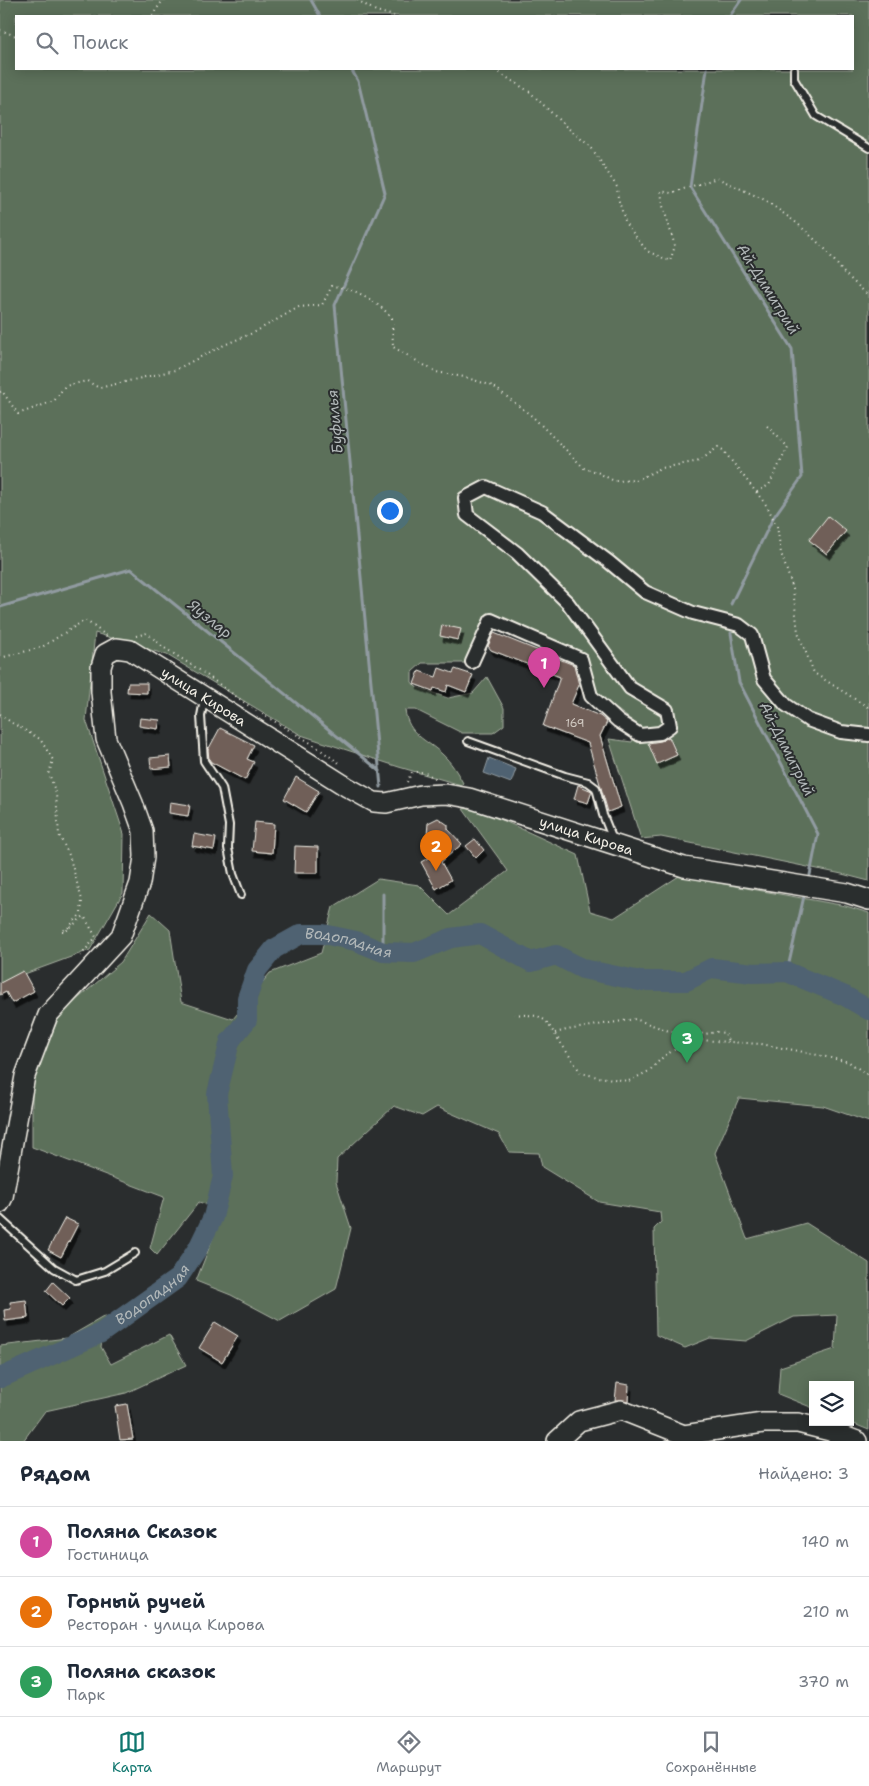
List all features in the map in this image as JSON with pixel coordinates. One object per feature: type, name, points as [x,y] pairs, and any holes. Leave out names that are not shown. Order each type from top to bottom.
[{"type":"street","points":[[472,662],[491,620],[581,659],[591,696],[618,720],[640,735],[660,733],[670,726],[667,710],[630,688],[568,603],[517,553],[468,515],[465,498],[486,487],[542,512],[609,562],[645,592],[693,612],[739,625],[752,635],[764,679],[786,705],[808,720],[841,732],[869,735]]},
{"type":"street","name":"улица Кирова","points":[[0,1202],[3,1197],[25,1076],[48,1015],[121,936],[140,882],[144,857],[143,831],[106,739],[101,692],[101,667],[105,654],[116,648],[130,650],[204,698],[374,802],[386,803],[420,795],[446,794],[469,798],[684,867],[847,893],[869,900]]},
{"type":"street","points":[[557,1441],[579,1421],[621,1410],[686,1438],[763,1423],[798,1423],[830,1431],[857,1441]]},
{"type":"lane","points":[[794,70],[794,79],[816,116],[869,148]]},
{"type":"lane","points":[[204,698],[202,716],[204,761],[222,788],[229,825],[228,848],[233,874],[241,895]]},
{"type":"lane","points":[[468,740],[565,776],[588,782],[596,788],[603,815],[616,846]]},
{"type":"lane","points":[[0,1219],[54,1268],[76,1280],[105,1271],[135,1253]]},
{"type":"path","points":[[153,15],[163,0]]},
{"type":"path","points":[[357,0],[376,11],[390,15]]},
{"type":"path","points":[[0,30],[15,36]]},
{"type":"path","points":[[497,70],[530,92],[563,124],[591,147],[617,187],[618,198],[626,224],[647,251],[670,261],[674,246],[663,206],[661,191],[671,193],[717,178],[765,200],[798,224],[826,250],[843,272],[869,296]]},
{"type":"path","points":[[0,392],[2,391],[18,414],[54,401],[65,386],[87,381],[99,388],[174,370],[255,332],[299,307],[322,305],[332,286],[343,286],[385,309],[392,318],[393,347],[436,372],[464,377],[493,386],[533,417],[584,468],[614,481],[637,480],[661,468],[700,461],[718,447],[723,450],[767,506],[777,526],[782,553],[793,589],[798,632],[814,673],[869,708]]},
{"type":"path","points":[[757,492],[769,485],[788,447],[766,425]]},
{"type":"path","points":[[0,714],[40,739],[53,760],[49,773],[56,794],[59,835],[69,855],[82,900],[81,914],[68,929],[61,931],[66,931],[84,916],[96,936],[76,963]]},
{"type":"path","points":[[514,1014],[538,1016],[546,1021],[581,1073],[598,1077],[629,1081],[649,1071],[664,1056],[684,1044],[700,1040],[761,1044],[849,1062],[869,1076]]},
{"type":"path","points":[[555,1033],[634,1018],[668,1031],[705,1034],[725,1033],[728,1042]]},
{"type":"green space","points":[[0,0],[869,0],[869,881],[661,837],[641,839],[609,739],[632,742],[639,726],[594,692],[583,656],[492,612],[468,663],[422,663],[412,672],[412,682],[416,687],[448,698],[473,693],[487,677],[504,708],[504,725],[493,733],[462,733],[416,710],[405,710],[414,731],[448,760],[463,783],[461,785],[301,735],[167,655],[95,633],[86,720],[124,834],[123,893],[90,950],[0,983]]},
{"type":"green space","points":[[474,807],[578,855],[590,911],[614,918],[679,876],[846,906],[869,913],[869,1122],[823,1106],[739,1098],[715,1153],[747,1239],[806,1223],[869,1263],[869,1430],[854,1424],[854,1381],[809,1381],[809,1406],[778,1394],[780,1367],[835,1349],[837,1315],[794,1317],[746,1341],[710,1338],[685,1348],[656,1335],[654,1229],[661,1222],[660,1212],[599,1202],[542,1167],[539,1153],[509,1152],[499,1134],[437,1107],[422,1116],[394,1106],[337,1159],[336,1182],[351,1228],[336,1289],[280,1321],[231,1295],[196,1281],[224,1210],[199,1202],[157,1255],[150,1248],[164,1197],[32,1147],[32,1076],[61,1013],[121,962],[151,913],[170,930],[181,1002],[233,1019],[270,973],[321,953],[333,907],[378,879],[419,885],[449,915],[508,871],[463,809]]},
{"type":"green space","points":[[105,1316],[101,1347],[111,1364],[169,1335],[186,1365],[126,1393],[45,1411],[23,1441],[0,1441],[0,1346],[67,1338]]},
{"type":"water","points":[[489,758],[516,769],[511,783],[484,773]]},
{"type":"building","points":[[828,516],[846,531],[827,554],[809,540]]},
{"type":"building","points":[[442,625],[461,629],[458,640],[440,636]]},
{"type":"building","points":[[494,633],[574,665],[579,685],[571,704],[600,716],[607,722],[600,736],[621,807],[608,812],[588,743],[543,726],[560,677],[491,650],[488,646]]},
{"type":"building","points":[[439,668],[453,673],[455,669],[473,675],[466,692],[448,685],[446,692],[434,688],[433,691],[414,684],[419,671],[436,677]]},
{"type":"building","points":[[128,683],[147,683],[147,693],[127,692]]},
{"type":"building","points":[[140,718],[160,720],[158,729],[139,726]]},
{"type":"building","points":[[220,728],[254,745],[247,759],[254,762],[245,780],[211,762],[209,759],[208,750]]},
{"type":"building","points":[[669,737],[677,755],[657,764],[648,743],[661,741]]},
{"type":"building","points":[[170,756],[171,767],[151,769],[150,758]]},
{"type":"building","points":[[296,777],[319,791],[306,812],[284,799]]},
{"type":"building","points":[[578,785],[592,791],[588,803],[574,799]]},
{"type":"building","points":[[170,802],[190,805],[188,816],[169,813]]},
{"type":"building","points":[[438,818],[448,825],[448,829],[462,844],[441,862],[451,880],[436,889],[421,862],[446,848],[427,835],[428,823]]},
{"type":"building","points":[[255,822],[274,824],[272,853],[252,851]]},
{"type":"building","points":[[194,834],[216,838],[214,850],[192,846]]},
{"type":"building","points":[[475,839],[484,850],[476,858],[466,846]]},
{"type":"building","points":[[295,846],[318,847],[318,873],[294,873]]},
{"type":"building","points":[[23,971],[34,991],[12,1003],[6,992],[0,995],[0,983]]},
{"type":"building","points":[[65,1218],[78,1224],[61,1257],[48,1250]]},
{"type":"building","points":[[53,1282],[70,1298],[62,1306],[46,1291]]},
{"type":"building","points":[[26,1300],[28,1318],[5,1321],[4,1310],[11,1309],[10,1302]]},
{"type":"building","points":[[215,1322],[238,1336],[222,1362],[199,1348]]},
{"type":"building","points":[[617,1383],[629,1385],[628,1401],[615,1400]]},
{"type":"building","points":[[127,1404],[133,1439],[120,1440],[115,1406]]},
{"type":"waterway","name":"Буфилья","points":[[311,0],[319,15]]},
{"type":"waterway","name":"Ай-Димитрий","points":[[731,15],[741,0]]},
{"type":"waterway","name":"Буфилья","points":[[352,70],[358,81],[385,193],[335,305],[381,787]]},
{"type":"waterway","name":"Ай-Димитрий","points":[[707,70],[690,187],[792,349],[802,477],[773,518],[731,604]]},
{"type":"waterway","name":"Яузлар","points":[[0,607],[131,569],[380,771]]},
{"type":"waterway","name":"Ай-Димитрий","points":[[731,633],[739,682],[818,834],[810,875]]},
{"type":"waterway","name":"Яузлар","points":[[383,894],[383,952]]},
{"type":"waterway","name":"Ай-Димитрий","points":[[787,972],[804,896]]},
{"type":"waterway","name":"Водопадная","points":[[0,1378],[101,1333],[178,1278],[198,1248],[213,1217],[223,1176],[217,1094],[230,1041],[247,1020],[247,998],[257,970],[274,949],[301,934],[323,934],[356,941],[383,952],[414,953],[451,938],[480,934],[531,962],[556,955],[583,969],[640,981],[686,981],[712,968],[753,973],[787,972],[845,996],[869,1010]]},
{"type":"place","name":"Поляна Сказок","points":[[544,688]]},
{"type":"place","name":"Горный ручей","points":[[436,871]]},
{"type":"place","name":"Поляна сказок","points":[[687,1063]]}]
